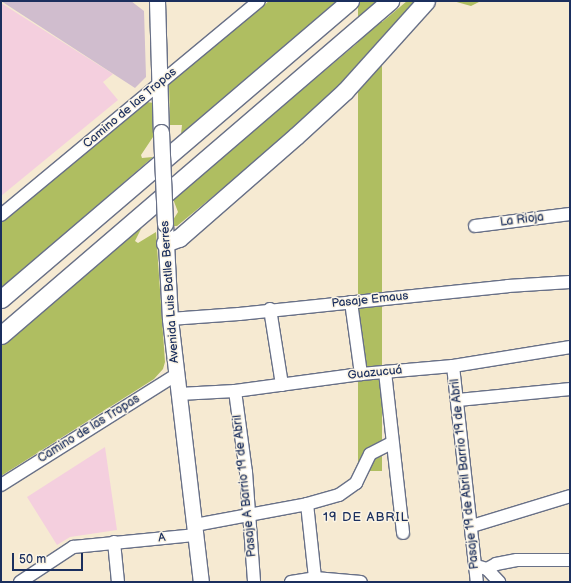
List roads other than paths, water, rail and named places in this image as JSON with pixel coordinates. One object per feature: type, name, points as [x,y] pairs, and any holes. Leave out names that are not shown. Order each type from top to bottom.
[{"type":"highway","points":[[1,299],[350,1]]},
{"type":"highway","points":[[1,335],[390,1]]},
{"type":"highway","points":[[165,243],[179,238],[296,136],[344,91],[426,1]]},
{"type":"main road","name":"Avenida Luis Batlle Berres","points":[[157,1],[165,243],[170,319],[201,582]]},
{"type":"street","name":"Camino de las Tropas","points":[[1,215],[259,1]]},
{"type":"street","name":"La Rioja","points":[[474,226],[570,214]]},
{"type":"street","name":"Pasaje Emaus","points":[[170,319],[239,314],[270,309],[508,286],[570,282]]},
{"type":"street","points":[[351,302],[361,374]]},
{"type":"street","points":[[270,309],[282,385]]},
{"type":"street","name":"Guazucuá","points":[[179,394],[235,391],[361,374],[453,366],[570,347]]},
{"type":"street","name":"Pasaje 19 de Abril Barrio 19 de Abril","points":[[453,366],[472,526],[481,568],[477,582]]},
{"type":"street","points":[[385,372],[403,533]]},
{"type":"street","name":"Camino de las Tropas","points":[[1,485],[177,374]]},
{"type":"street","points":[[458,400],[570,389]]},
{"type":"street","name":"Pasaje A Barrio 19 de Abril","points":[[235,391],[249,514],[254,582]]},
{"type":"street","name":"A","points":[[20,582],[73,547],[195,530],[249,514],[307,504],[339,495],[352,488],[370,454],[392,443]]},
{"type":"street","points":[[472,526],[570,496]]},
{"type":"street","points":[[307,504],[315,578]]},
{"type":"street","points":[[114,542],[118,582]]},
{"type":"street","points":[[481,568],[517,560],[570,560]]},
{"type":"street","points":[[481,568],[499,582]]},
{"type":"street","points":[[290,582],[315,578],[361,582]]},
{"type":"district","name":"19 DE ABRIL","points":[[366,517]]}]
